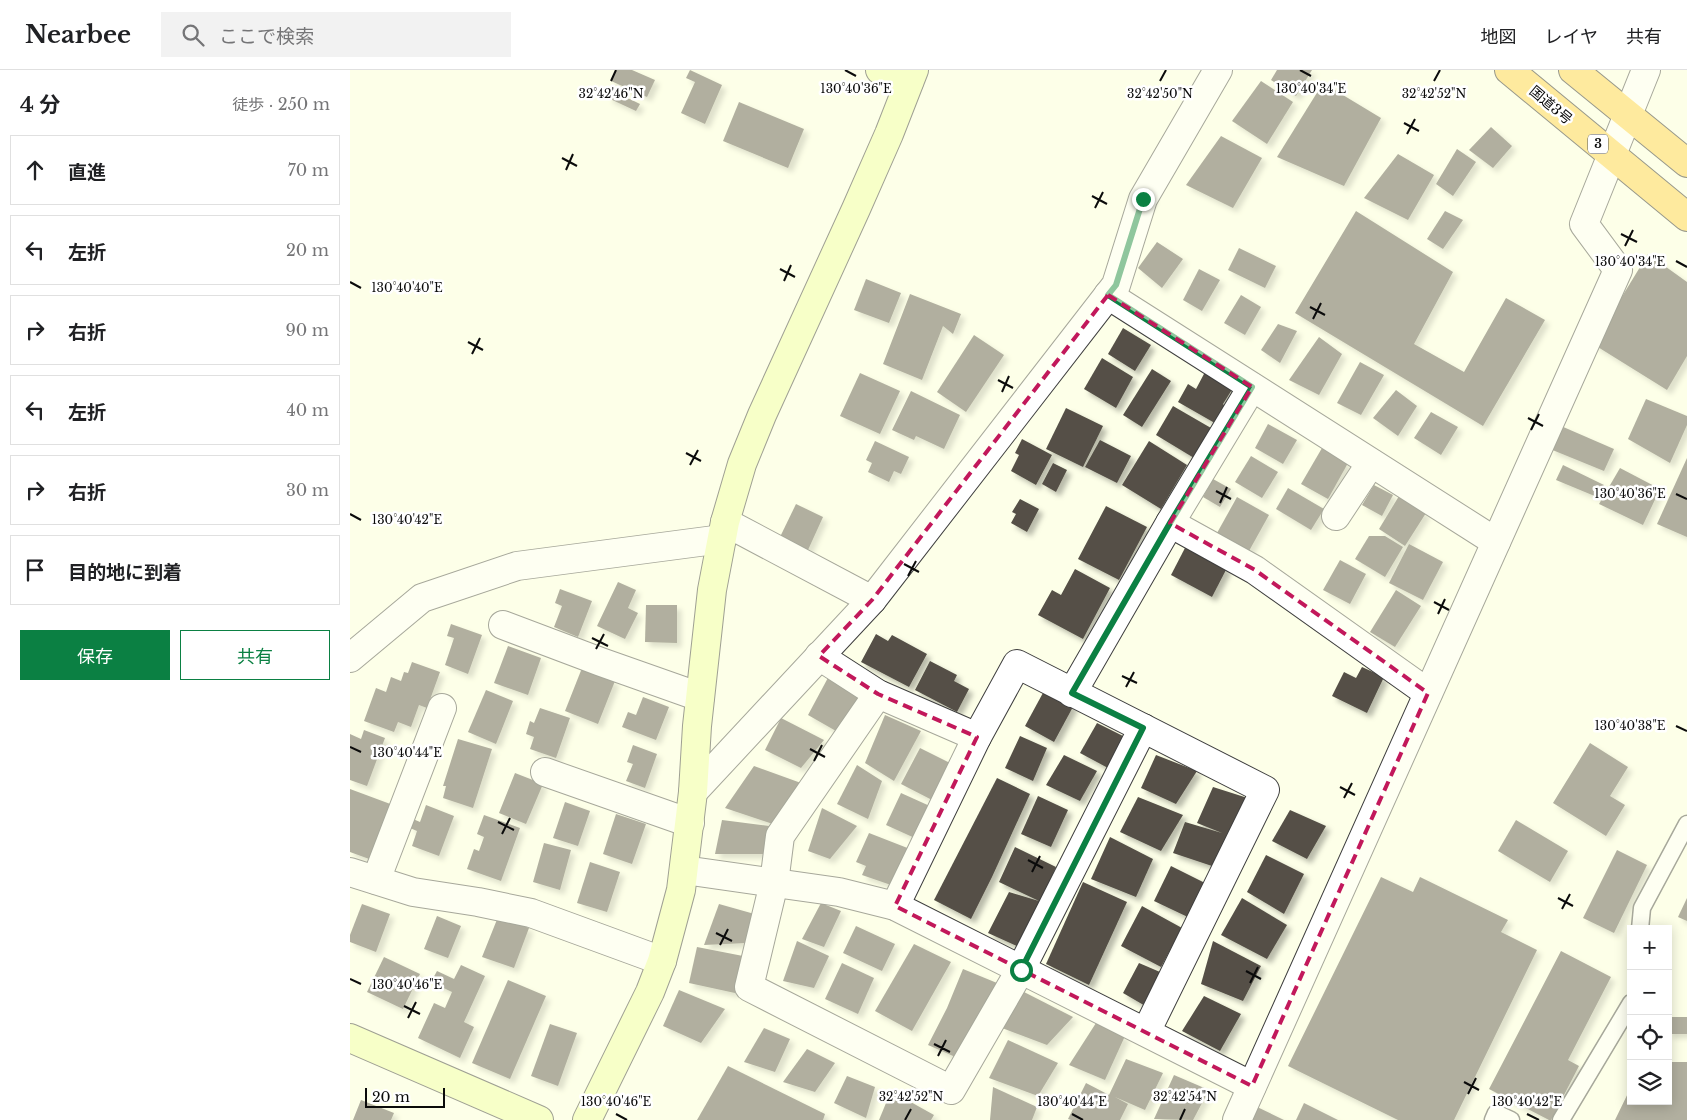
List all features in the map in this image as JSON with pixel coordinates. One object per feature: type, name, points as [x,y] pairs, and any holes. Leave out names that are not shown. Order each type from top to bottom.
[{"type":"highway","name":"国道3号","points":[[1508,70],[1687,217]]},
{"type":"highway","points":[[1573,70],[1687,163]]},
{"type":"street","points":[[587,1120],[650,992],[662,960],[681,890],[690,823],[700,697],[712,590],[724,530],[742,464],[762,415],[856,210],[912,76],[880,70]]},
{"type":"street","points":[[693,792],[872,600],[1116,285],[1143,199],[1218,70]]},
{"type":"street","points":[[1237,1120],[1618,270],[1584,224],[1646,70]]},
{"type":"street","points":[[1108,295],[1496,542]]},
{"type":"street","points":[[1072,693],[1170,523],[1252,387]]},
{"type":"street","points":[[1336,516],[1371,463]]},
{"type":"street","points":[[1170,523],[1255,570],[1428,693]]},
{"type":"street","points":[[350,658],[422,598],[517,566],[724,530],[872,600]]},
{"type":"street","points":[[504,626],[700,697]]},
{"type":"street","points":[[819,656],[878,694],[977,737]]},
{"type":"street","points":[[895,906],[977,737],[1017,664],[1265,790],[1146,1032]]},
{"type":"street","points":[[878,694],[780,836],[774,883],[749,987],[952,1090],[1021,970],[1143,728]]},
{"type":"street","points":[[376,880],[442,708]]},
{"type":"street","points":[[545,772],[690,823]]},
{"type":"street","points":[[684,870],[839,892],[895,906],[1252,1086]]},
{"type":"street","points":[[350,872],[413,892],[478,902],[531,914],[662,960]]},
{"type":"street","points":[[350,1038],[539,1120]]},
{"type":"lane","points":[[1640,925],[1642,908],[1687,824]]},
{"type":"lane","points":[[1561,1120],[1627,1010]]},
{"type":"lane","points":[[1492,1120],[1496,1113],[1511,1120]]},
{"type":"highlighted area","points":[[1108,295],[1252,387],[1170,523],[1255,570],[1428,693],[1252,1086],[895,906],[977,737],[878,694],[819,656],[872,600]]},
{"type":"building","points":[[616,70],[632,70],[655,80],[647,97],[611,81]]},
{"type":"building","points":[[690,70],[722,85],[705,124],[681,113],[695,82],[686,78]]},
{"type":"building","points":[[1277,70],[1312,70],[1296,96],[1271,80]]},
{"type":"building","points":[[1261,81],[1293,102],[1267,144],[1232,121]]},
{"type":"building","points":[[1323,83],[1381,118],[1344,186],[1277,157]]},
{"type":"building","points":[[611,90],[640,104],[636,111],[608,98]]},
{"type":"building","points":[[739,102],[804,129],[788,168],[723,141]]},
{"type":"building","points":[[1491,127],[1512,146],[1493,168],[1469,150]]},
{"type":"building","points":[[1221,136],[1262,158],[1233,208],[1186,185]]},
{"type":"building","points":[[1457,149],[1476,162],[1453,196],[1436,184]]},
{"type":"building","points":[[1398,154],[1434,175],[1408,220],[1364,198]]},
{"type":"building","points":[[1356,211],[1453,272],[1414,344],[1464,372],[1506,298],[1545,320],[1483,426],[1295,313]]},
{"type":"building","points":[[1445,211],[1463,220],[1443,249],[1427,239]]},
{"type":"building","points":[[1157,242],[1183,259],[1162,288],[1138,268]]},
{"type":"building","points":[[1239,248],[1276,266],[1265,288],[1228,270]]},
{"type":"building","points":[[1648,254],[1687,282],[1687,356],[1667,390],[1593,344]]},
{"type":"building","points":[[1199,269],[1220,280],[1202,311],[1183,300]]},
{"type":"building","points":[[866,279],[901,293],[889,323],[854,310]]},
{"type":"building","points":[[910,294],[961,314],[953,334],[943,326],[922,380],[883,364]]},
{"type":"building","points":[[1241,295],[1261,307],[1245,335],[1224,323]]},
{"type":"building","points":[[1278,324],[1297,331],[1280,363],[1261,350]]},
{"type":"building","points":[[1123,328],[1151,345],[1135,371],[1108,354]]},
{"type":"building","points":[[974,335],[1004,355],[966,412],[937,392]]},
{"type":"building","points":[[1319,337],[1342,354],[1319,395],[1289,380]]},
{"type":"building","points":[[1102,358],[1133,377],[1116,408],[1084,389]]},
{"type":"building","points":[[1360,362],[1384,375],[1361,415],[1337,403]]},
{"type":"building","points":[[1152,369],[1171,381],[1142,427],[1123,415]]},
{"type":"building","points":[[1205,372],[1233,388],[1223,404],[1229,411],[1220,426],[1178,402],[1188,384],[1196,389]]},
{"type":"building","points":[[860,373],[900,391],[880,434],[840,416]]},
{"type":"building","points":[[1396,390],[1417,406],[1398,436],[1373,418]]},
{"type":"building","points":[[911,391],[960,415],[944,449],[916,436],[914,440],[892,430]]},
{"type":"building","points":[[1646,399],[1687,416],[1687,425],[1670,463],[1628,439]]},
{"type":"building","points":[[1173,406],[1211,428],[1194,458],[1156,435]]},
{"type":"building","points":[[1066,408],[1103,426],[1083,467],[1046,449]]},
{"type":"building","points":[[1431,412],[1458,427],[1441,455],[1414,438]]},
{"type":"building","points":[[1268,424],[1297,440],[1283,464],[1255,448]]},
{"type":"building","points":[[1561,426],[1614,449],[1604,471],[1550,449]]},
{"type":"building","points":[[1022,439],[1052,455],[1036,485],[1011,471],[1019,455],[1015,453]]},
{"type":"building","points":[[1100,440],[1131,456],[1117,483],[1085,467]]},
{"type":"building","points":[[875,441],[909,457],[901,474],[894,471],[889,482],[868,472],[872,463],[866,460]]},
{"type":"building","points":[[1149,441],[1187,465],[1161,509],[1122,485]]},
{"type":"building","points":[[1322,448],[1348,463],[1328,499],[1301,484]]},
{"type":"building","points":[[1251,456],[1278,472],[1262,498],[1235,482]]},
{"type":"building","points":[[1687,458],[1687,537],[1657,524]]},
{"type":"building","points":[[1053,463],[1067,470],[1056,492],[1042,484]]},
{"type":"building","points":[[1563,465],[1604,485],[1597,497],[1556,480]]},
{"type":"building","points":[[1620,468],[1660,489],[1643,525],[1599,504]]},
{"type":"building","points":[[1213,479],[1231,489],[1220,507],[1203,497]]},
{"type":"building","points":[[1374,485],[1393,495],[1382,516],[1362,505]]},
{"type":"building","points":[[1288,488],[1324,509],[1311,530],[1276,509]]},
{"type":"building","points":[[1399,496],[1426,513],[1405,546],[1379,529]]},
{"type":"building","points":[[1237,497],[1269,515],[1249,551],[1217,533]]},
{"type":"building","points":[[1020,499],[1039,509],[1027,532],[1011,523],[1016,514],[1012,512]]},
{"type":"building","points":[[796,504],[823,517],[808,550],[780,537]]},
{"type":"building","points":[[1106,506],[1147,527],[1119,580],[1078,559]]},
{"type":"building","points":[[1369,536],[1385,536],[1403,547],[1385,577],[1355,559]]},
{"type":"building","points":[[1409,544],[1443,562],[1423,600],[1389,583]]},
{"type":"building","points":[[1186,546],[1227,568],[1212,597],[1171,575]]},
{"type":"building","points":[[1340,560],[1366,574],[1350,604],[1323,590]]},
{"type":"building","points":[[1075,569],[1110,588],[1083,639],[1038,615],[1052,590],[1061,595]]},
{"type":"building","points":[[618,582],[636,590],[628,608],[638,613],[625,639],[597,626]]},
{"type":"building","points":[[560,589],[592,601],[578,637],[554,627],[562,606],[555,603]]},
{"type":"building","points":[[1396,590],[1421,606],[1395,647],[1370,632]]},
{"type":"building","points":[[646,605],[677,605],[677,643],[645,642]]},
{"type":"building","points":[[451,624],[482,635],[468,674],[445,665],[454,638],[447,636]]},
{"type":"building","points":[[876,634],[888,641],[892,635],[927,654],[909,687],[861,662]]},
{"type":"building","points":[[508,646],[541,658],[528,695],[494,683]]},
{"type":"building","points":[[930,661],[957,675],[954,681],[969,689],[957,712],[915,690]]},
{"type":"building","points":[[412,662],[440,672],[427,708],[419,705],[411,727],[398,722],[394,732],[364,721],[376,688],[386,692],[391,677],[401,681],[404,672],[408,673]]},
{"type":"building","points":[[1362,667],[1384,677],[1367,713],[1332,696],[1344,672],[1356,678]]},
{"type":"building","points":[[582,668],[615,681],[598,724],[565,711]]},
{"type":"building","points":[[830,674],[865,693],[836,731],[808,715]]},
{"type":"building","points":[[486,690],[513,701],[496,744],[468,732]]},
{"type":"building","points":[[1044,691],[1074,705],[1054,742],[1025,726]]},
{"type":"building","points":[[643,697],[669,707],[656,740],[622,727],[628,712],[636,715]]},
{"type":"building","points":[[540,708],[570,718],[556,758],[530,749],[534,737],[526,734],[530,721],[534,723]]},
{"type":"building","points":[[885,715],[921,731],[894,781],[865,763]]},
{"type":"building","points":[[781,718],[824,740],[801,768],[765,750]]},
{"type":"building","points":[[1097,723],[1127,738],[1108,768],[1080,753]]},
{"type":"building","points":[[364,730],[385,738],[367,786],[350,780],[350,734],[361,739]]},
{"type":"building","points":[[1020,736],[1047,748],[1033,781],[1005,768]]},
{"type":"building","points":[[458,739],[492,749],[473,808],[443,798],[446,786],[443,786]]},
{"type":"building","points":[[1590,743],[1628,767],[1610,796],[1625,805],[1606,836],[1553,803]]},
{"type":"building","points":[[633,745],[657,754],[645,788],[626,781],[633,764],[627,762]]},
{"type":"building","points":[[920,748],[954,765],[934,801],[901,784]]},
{"type":"building","points":[[1064,755],[1097,771],[1080,801],[1046,785]]},
{"type":"building","points":[[1156,755],[1197,771],[1176,804],[1141,788]]},
{"type":"building","points":[[857,765],[882,781],[868,819],[837,804]]},
{"type":"building","points":[[754,766],[801,783],[784,854],[715,854],[722,820],[785,828],[725,808]]},
{"type":"building","points":[[515,773],[543,784],[526,824],[499,813]]},
{"type":"building","points":[[997,778],[1030,794],[971,919],[934,900]]},
{"type":"building","points":[[1213,787],[1257,801],[1229,835],[1212,866],[1173,853],[1185,822],[1222,833],[1197,823]]},
{"type":"building","points":[[350,789],[393,805],[372,860],[350,852]]},
{"type":"building","points":[[901,793],[932,807],[917,839],[886,825]]},
{"type":"building","points":[[1038,796],[1068,810],[1051,847],[1021,834]]},
{"type":"building","points":[[1138,797],[1183,815],[1161,851],[1120,832]]},
{"type":"building","points":[[565,802],[590,811],[578,846],[553,838]]},
{"type":"building","points":[[426,805],[454,816],[439,856],[412,846],[417,831],[410,828],[413,819],[420,822]]},
{"type":"building","points":[[822,808],[857,826],[830,859],[808,851]]},
{"type":"building","points":[[1290,810],[1326,826],[1307,859],[1272,841]]},
{"type":"building","points":[[616,814],[646,824],[632,864],[603,854]]},
{"type":"building","points":[[484,815],[520,828],[501,881],[467,869],[474,849],[479,851],[484,837],[477,834]]},
{"type":"building","points":[[1516,820],[1568,851],[1550,882],[1498,851]]},
{"type":"building","points":[[869,833],[910,849],[891,885],[862,875],[866,866],[856,862]]},
{"type":"building","points":[[1110,837],[1153,859],[1136,897],[1091,879]]},
{"type":"building","points":[[544,843],[571,850],[560,890],[533,882]]},
{"type":"building","points":[[1015,847],[1056,867],[1019,947],[988,933],[1009,892],[1039,901],[999,882]]},
{"type":"building","points":[[1617,850],[1647,865],[1614,933],[1583,918]]},
{"type":"building","points":[[1266,855],[1304,874],[1284,914],[1247,892]]},
{"type":"building","points":[[590,862],[620,872],[607,912],[577,903]]},
{"type":"building","points":[[1171,866],[1209,885],[1192,919],[1154,901]]},
{"type":"building","points":[[1381,877],[1413,892],[1420,877],[1508,920],[1501,932],[1537,950],[1454,1120],[1398,1120],[1288,1066]]},
{"type":"building","points":[[1083,882],[1127,902],[1089,985],[1046,964]]},
{"type":"building","points":[[1242,898],[1287,925],[1267,959],[1221,935]]},
{"type":"building","points":[[1687,898],[1687,921],[1678,917]]},
{"type":"building","points":[[821,903],[841,911],[824,947],[802,939]]},
{"type":"building","points":[[362,904],[390,914],[376,952],[350,942],[350,935]]},
{"type":"building","points":[[719,904],[758,915],[746,943],[704,945]]},
{"type":"building","points":[[1142,906],[1182,928],[1161,967],[1121,946]]},
{"type":"building","points":[[437,916],[461,926],[448,958],[424,949]]},
{"type":"building","points":[[498,917],[529,928],[514,968],[482,957]]},
{"type":"building","points":[[856,926],[895,944],[882,971],[843,953]]},
{"type":"building","points":[[797,941],[829,956],[814,988],[783,981]]},
{"type":"building","points":[[1213,941],[1261,966],[1243,1001],[1201,984]]},
{"type":"building","points":[[914,944],[951,962],[912,1031],[875,1011]]},
{"type":"building","points":[[697,947],[743,956],[735,993],[689,983]]},
{"type":"building","points":[[1561,951],[1611,977],[1568,1060],[1579,1066],[1551,1120],[1549,1120],[1489,1089]]},
{"type":"building","points":[[384,957],[420,974],[403,1009],[367,992]]},
{"type":"building","points":[[842,963],[874,978],[858,1014],[825,999]]},
{"type":"building","points":[[1139,963],[1167,975],[1147,1007],[1123,993]]},
{"type":"building","points":[[461,965],[485,976],[464,1022],[474,1027],[460,1058],[418,1038],[434,1003],[445,1008],[452,992],[431,982],[437,971],[454,979]]},
{"type":"building","points":[[963,969],[997,983],[981,1022],[960,1059],[928,1045],[947,1008]]},
{"type":"building","points":[[508,980],[546,996],[510,1079],[472,1063]]},
{"type":"building","points":[[679,990],[725,1009],[701,1043],[663,1026]]},
{"type":"building","points":[[1024,992],[1073,1017],[1047,1045],[1002,1028]]},
{"type":"building","points":[[1204,996],[1241,1014],[1220,1051],[1182,1031]]},
{"type":"building","points":[[1672,1017],[1687,1017],[1687,1034],[1672,1034]]},
{"type":"building","points":[[1096,1023],[1125,1036],[1105,1080],[1069,1065]]},
{"type":"building","points":[[550,1024],[577,1033],[558,1086],[531,1076]]},
{"type":"building","points":[[764,1028],[790,1039],[775,1072],[744,1062]]},
{"type":"building","points":[[1008,1040],[1058,1063],[1038,1096],[989,1078]]},
{"type":"building","points":[[807,1049],[835,1063],[815,1092],[783,1082]]},
{"type":"building","points":[[1126,1059],[1163,1073],[1145,1110],[1115,1097],[1128,1104],[1120,1120],[1068,1119],[1086,1083],[1109,1095]]},
{"type":"building","points":[[1672,1062],[1687,1062],[1687,1120],[1615,1120],[1627,1095],[1627,1105],[1672,1105]]},
{"type":"building","points":[[728,1066],[825,1114],[823,1120],[697,1120]]},
{"type":"building","points":[[1174,1075],[1209,1090],[1193,1120],[1154,1119]]},
{"type":"building","points":[[847,1076],[875,1087],[866,1118],[834,1103]]},
{"type":"building","points":[[993,1087],[1037,1107],[1032,1120],[990,1120]]},
{"type":"building","points":[[891,1091],[934,1115],[931,1120],[879,1120]]},
{"type":"building","points":[[361,1100],[394,1113],[391,1120],[353,1120]]},
{"type":"building","points":[[1304,1103],[1338,1120],[1296,1120]]},
{"type":"building","points":[[1253,1105],[1284,1120],[1245,1120]]},
{"type":"route","points":[[1021,970],[1143,728],[1072,693],[1170,523],[1252,387],[1108,295],[1116,285],[1143,199]]}]
